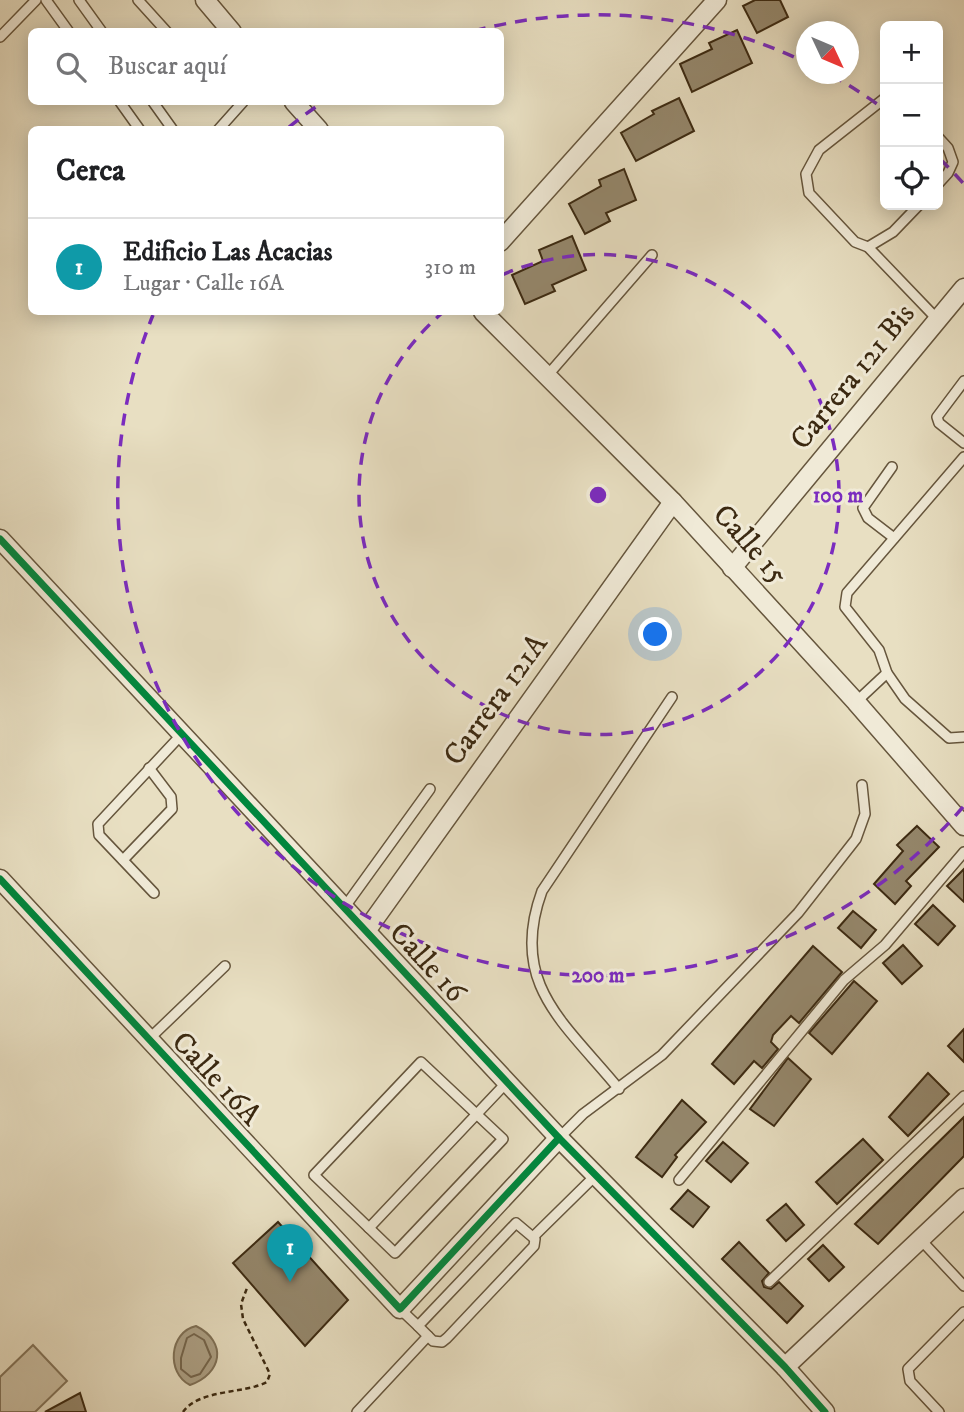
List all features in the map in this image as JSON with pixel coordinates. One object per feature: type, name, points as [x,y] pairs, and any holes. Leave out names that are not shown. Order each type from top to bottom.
[{"type":"street","points":[[205,0],[229,28]]},
{"type":"street","points":[[504,238],[717,0]]},
{"type":"street","points":[[297,105],[315,126]]},
{"type":"street","name":"Carrera 121 Bis","points":[[732,568],[964,288]]},
{"type":"street","name":"Calle 15","points":[[487,315],[673,502],[856,702],[964,826]]},
{"type":"street","name":"Carrera 121A","points":[[366,931],[673,502]]},
{"type":"street","name":"Calle 16","points":[[0,540],[506,1082],[785,1367],[825,1412]]},
{"type":"street","name":"Calle 16A","points":[[3,888],[149,1039],[400,1309]]},
{"type":"street","points":[[400,1309],[559,1138]]},
{"type":"street","points":[[785,1367],[964,1198]]},
{"type":"lane","points":[[0,37],[36,0]]},
{"type":"lane","points":[[46,0],[66,28]]},
{"type":"lane","points":[[79,0],[99,28]]},
{"type":"lane","points":[[138,0],[163,28]]},
{"type":"lane","points":[[880,102],[819,150],[806,174],[809,193],[855,242],[868,247],[937,319]]},
{"type":"lane","points":[[122,105],[137,126]]},
{"type":"lane","points":[[155,105],[170,126]]},
{"type":"lane","points":[[221,126],[236,105]]},
{"type":"lane","points":[[943,142],[953,162],[943,177]]},
{"type":"lane","points":[[868,247],[893,232],[914,210]]},
{"type":"lane","points":[[547,376],[652,255]]},
{"type":"lane","points":[[964,382],[937,417],[939,423],[964,443]]},
{"type":"lane","points":[[964,457],[845,599],[850,616],[879,650],[887,673],[905,699],[949,738],[964,737]]},
{"type":"lane","points":[[892,467],[863,509],[868,518],[894,538]]},
{"type":"lane","points":[[856,702],[887,673]]},
{"type":"lane","points":[[619,1089],[542,995],[533,963],[533,918],[542,891],[672,697]]},
{"type":"lane","points":[[154,893],[99,835],[98,824],[182,734]]},
{"type":"lane","points":[[122,860],[172,809],[171,797],[149,768]]},
{"type":"lane","points":[[559,1138],[583,1114],[662,1055],[798,913],[856,839],[864,814],[862,785]]},
{"type":"lane","points":[[344,908],[430,789]]},
{"type":"lane","points":[[679,1180],[844,980],[886,945],[964,852]]},
{"type":"lane","points":[[149,1039],[225,967]]},
{"type":"lane","points":[[421,1062],[476,1114],[503,1139],[395,1253],[314,1175],[421,1062]]},
{"type":"lane","points":[[369,1228],[506,1082]]},
{"type":"lane","points":[[769,1282],[964,1096]]},
{"type":"lane","points":[[533,1237],[596,1175]]},
{"type":"lane","points":[[400,1309],[428,1336],[438,1343],[447,1338],[534,1246],[533,1237],[520,1225],[513,1224],[418,1326]]},
{"type":"lane","points":[[920,1239],[964,1286]]},
{"type":"lane","points":[[939,1412],[909,1381],[908,1369],[964,1312]]},
{"type":"lane","points":[[357,1412],[428,1336]]},
{"type":"path","points":[[183,1412],[205,1398],[267,1382],[270,1374],[243,1319],[241,1304],[247,1288]]},
{"type":"shaded area","points":[[33,1345],[67,1381],[35,1412],[0,1412],[0,1377]]},
{"type":"water","points":[[196,1326],[213,1340],[217,1357],[209,1373],[190,1385],[177,1372],[174,1353],[180,1336]]},
{"type":"building","points":[[755,0],[780,0],[788,17],[757,33],[743,6]]},
{"type":"building","points":[[737,30],[752,63],[692,92],[680,64],[712,49],[709,43]]},
{"type":"building","points":[[679,98],[694,131],[636,161],[621,133],[654,114],[652,111]]},
{"type":"building","points":[[624,169],[636,200],[606,213],[610,221],[585,234],[569,204],[601,186],[599,180]]},
{"type":"building","points":[[572,236],[586,270],[552,285],[555,291],[525,304],[512,275],[543,261],[539,250]]},
{"type":"building","points":[[917,826],[939,847],[906,881],[911,886],[895,904],[874,884],[903,851],[897,845]]},
{"type":"building","points":[[964,869],[964,902],[947,886]]},
{"type":"building","points":[[933,905],[955,926],[938,945],[915,924]]},
{"type":"building","points":[[853,911],[876,930],[861,948],[838,928]]},
{"type":"building","points":[[903,945],[922,966],[902,984],[883,963]]},
{"type":"building","points":[[813,946],[842,972],[799,1023],[791,1016],[773,1035],[771,1042],[778,1049],[762,1068],[754,1061],[734,1084],[712,1064]]},
{"type":"building","points":[[854,981],[877,1001],[832,1054],[809,1033]]},
{"type":"building","points":[[964,1029],[964,1062],[948,1046]]},
{"type":"building","points":[[788,1058],[811,1079],[774,1126],[750,1109]]},
{"type":"building","points":[[928,1073],[949,1094],[908,1136],[889,1117]]},
{"type":"building","points":[[682,1100],[706,1122],[675,1155],[677,1157],[662,1177],[636,1157]]},
{"type":"building","points":[[964,1117],[964,1156],[878,1244],[855,1224]]},
{"type":"building","points":[[863,1139],[883,1160],[837,1204],[816,1182]]},
{"type":"building","points":[[723,1142],[748,1163],[731,1182],[706,1161]]},
{"type":"building","points":[[688,1190],[709,1207],[693,1227],[671,1209]]},
{"type":"building","points":[[786,1204],[804,1225],[786,1241],[767,1220]]},
{"type":"building","points":[[278,1222],[348,1300],[305,1346],[233,1263]]},
{"type":"building","points":[[739,1242],[769,1273],[762,1281],[764,1287],[771,1289],[779,1282],[803,1306],[787,1323],[722,1259]]},
{"type":"building","points":[[823,1245],[844,1267],[829,1281],[808,1259]]},
{"type":"building","points":[[80,1393],[86,1412],[45,1412]]},
{"type":"cycle path","points":[[0,539],[559,1138],[785,1367],[825,1412]]},
{"type":"cycle path","points":[[0,879],[400,1309],[559,1138]]},
{"type":"place","name":"Edificio Las Acacias","points":[[290,1282]]}]
